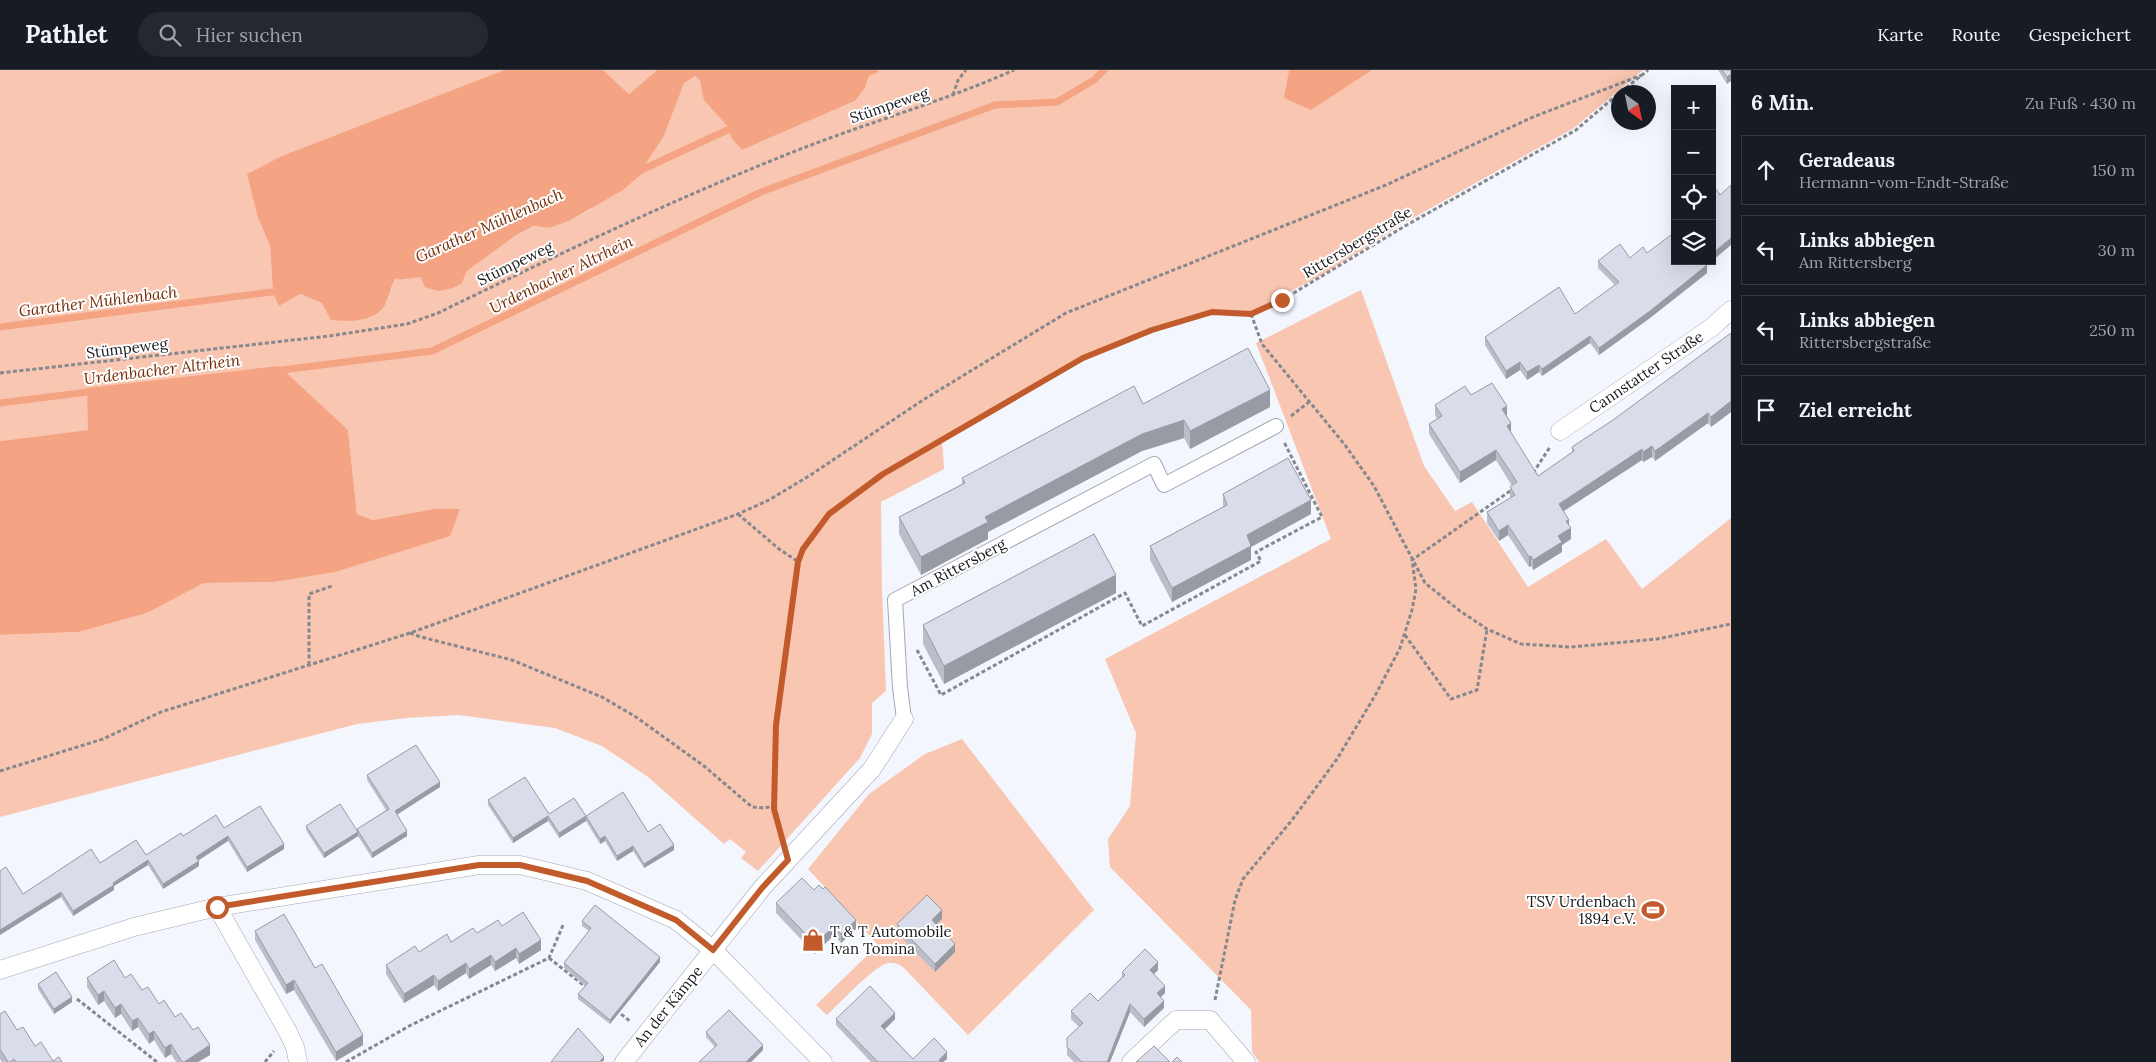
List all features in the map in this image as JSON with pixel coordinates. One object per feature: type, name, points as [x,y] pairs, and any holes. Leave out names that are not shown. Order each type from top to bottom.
[{"type":"street","name":"Cannstatter Straße","points":[[1560,431],[1711,328],[1731,310]]},
{"type":"street","name":"Am Rittersberg","points":[[713,950],[762,888],[872,769],[904,719],[900,687],[895,600],[1154,464],[1164,485],[1276,426]]},
{"type":"street","points":[[0,970],[134,927],[217,907],[479,865],[520,865],[587,881],[676,920],[713,950],[817,1060]]},
{"type":"street","points":[[217,907],[288,1032],[295,1047],[298,1062]]},
{"type":"street","name":"An der Kämpe","points":[[624,1062],[713,950]]},
{"type":"street","points":[[1131,1062],[1176,1020],[1210,1020],[1246,1062]]},
{"type":"path","points":[[953,95],[958,80],[966,70]]},
{"type":"path","name":"Stümpeweg","points":[[0,373],[329,336],[408,324],[438,313],[627,222],[750,169],[796,150],[953,95],[1014,70]]},
{"type":"path","name":"Rittersbergstraße","points":[[1630,85],[1648,70]]},
{"type":"path","points":[[0,771],[103,739],[161,712],[410,633],[738,514],[769,500],[809,476],[922,400],[1066,313],[1386,185],[1533,117],[1642,75]]},
{"type":"path","name":"Rittersbergstraße","points":[[788,860],[774,806],[776,725],[798,562],[803,549],[829,514],[883,474],[1083,358],[1152,330],[1212,312],[1251,314],[1282,300],[1405,226],[1576,130],[1611,101]]},
{"type":"path","points":[[1251,314],[1262,344],[1346,445],[1374,486],[1425,582],[1434,592],[1488,629],[1521,644],[1571,647],[1657,639],[1731,624]]},
{"type":"path","points":[[910,653],[917,650],[941,695],[1125,594],[1142,626],[1261,561],[1256,552],[1322,517],[1276,426],[1309,402]]},
{"type":"path","points":[[1529,478],[1560,431]]},
{"type":"path","points":[[1412,560],[1521,484]]},
{"type":"path","points":[[738,514],[779,549],[798,562]]},
{"type":"path","points":[[1210,1020],[1222,970],[1234,900],[1243,879],[1292,820],[1337,759],[1389,671],[1404,634],[1416,589],[1412,560]]},
{"type":"path","points":[[309,665],[308,594],[332,586]]},
{"type":"path","points":[[1404,634],[1451,699],[1477,690],[1488,629]]},
{"type":"path","points":[[410,633],[512,660],[602,698],[636,717],[696,761],[752,807],[764,808],[774,806]]},
{"type":"path","points":[[346,1062],[411,1025],[549,958],[563,925]]},
{"type":"path","points":[[549,958],[594,993]]},
{"type":"path","points":[[76,999],[157,1062]]},
{"type":"path","points":[[608,1004],[646,1034]]},
{"type":"shaded area","points":[[0,70],[504,70],[284,155],[258,218],[270,246],[273,293],[279,305],[299,294],[323,303],[386,304],[395,279],[413,273],[421,278],[462,283],[467,271],[515,236],[535,226],[550,228],[569,221],[589,210],[645,165],[664,136],[684,82],[695,76],[700,81],[705,100],[728,127],[731,138],[742,150],[855,101],[865,88],[871,70],[1289,70],[1285,98],[1372,70],[1643,70],[1625,85],[1611,85],[1611,97],[1574,128],[1404,223],[1322,275],[1251,312],[1213,311],[1152,328],[1082,356],[942,439],[944,469],[881,502],[886,691],[872,703],[872,734],[860,758],[758,871],[741,858],[746,852],[730,839],[724,844],[648,777],[602,746],[555,728],[459,715],[407,718],[357,724],[0,817],[0,635],[79,632],[147,613],[204,583],[273,582],[459,509],[434,509],[373,520],[357,514],[348,430],[87,388],[89,430],[0,441]]},
{"type":"shaded area","points":[[603,70],[657,70],[629,94]]},
{"type":"shaded area","points":[[1361,290],[1424,466],[1455,511],[1472,502],[1528,587],[1606,539],[1642,589],[1731,518],[1731,1062],[1259,1062],[1252,1051],[1251,1010],[1110,867],[1108,839],[1130,806],[1136,733],[1105,659],[1331,539],[1256,343]]},
{"type":"shaded area","points":[[962,739],[1094,910],[968,1035],[903,967],[894,963],[888,963],[874,971],[827,1015],[816,1005],[878,945],[808,869],[869,794],[925,754]]},
{"type":"water","points":[[504,70],[603,70],[629,94],[657,70],[871,70],[865,88],[855,101],[742,150],[731,138],[728,127],[704,100],[700,81],[695,76],[684,83],[664,136],[645,165],[645,171],[623,190],[569,221],[550,228],[534,226],[515,236],[467,271],[462,283],[453,288],[438,291],[425,287],[421,278],[413,273],[395,279],[381,311],[368,318],[353,321],[331,320],[322,303],[300,294],[279,306],[273,293],[270,246],[258,218],[247,174],[284,155]]},
{"type":"water","points":[[1289,70],[1372,70],[1311,110],[1284,98]]},
{"type":"water","points":[[279,366],[348,430],[357,514],[373,520],[434,509],[460,509],[450,536],[335,572],[273,582],[204,583],[147,613],[79,632],[0,635],[0,441],[88,430],[87,388]]},
{"type":"building","points":[[1722,70],[1731,70],[1731,74],[1727,77]]},
{"type":"building","points":[[1731,185],[1731,238],[1716,251],[1716,189],[1720,195]]},
{"type":"building","points":[[1671,235],[1671,265],[1707,265],[1650,311],[1599,348],[1590,336],[1542,369],[1539,365],[1527,372],[1520,362],[1506,371],[1485,337],[1559,287],[1575,314],[1619,282],[1598,261],[1620,244],[1630,258],[1643,247],[1647,253]]},
{"type":"building","points":[[1731,333],[1731,401],[1711,417],[1708,413],[1655,451],[1652,446],[1643,452],[1642,449],[1559,504],[1569,520],[1566,521],[1571,528],[1558,536],[1562,542],[1533,560],[1531,556],[1529,557],[1508,525],[1499,531],[1487,512],[1515,495],[1510,487],[1517,482],[1496,450],[1460,472],[1429,424],[1442,416],[1435,405],[1465,386],[1471,395],[1492,383],[1507,406],[1502,409],[1511,423],[1507,426],[1538,476],[1574,451],[1572,447],[1613,420]]},
{"type":"building","points":[[1248,348],[1270,390],[1190,431],[1184,420],[1142,434],[985,517],[988,522],[921,557],[899,517],[965,483],[962,478],[1134,386],[1143,404]]},
{"type":"building","points":[[1288,458],[1311,500],[1247,535],[1251,546],[1172,588],[1150,546],[1227,505],[1223,494]]},
{"type":"building","points":[[1094,534],[1116,575],[944,666],[923,625]]},
{"type":"building","points":[[416,745],[440,782],[395,811],[407,831],[372,853],[357,829],[389,809],[367,775]]},
{"type":"building","points":[[525,777],[549,814],[574,798],[586,816],[559,833],[548,816],[513,838],[488,800]]},
{"type":"building","points":[[623,792],[648,832],[660,824],[674,845],[644,864],[633,846],[617,856],[605,836],[600,839],[586,816]]},
{"type":"building","points":[[340,804],[358,832],[324,853],[306,826]]},
{"type":"building","points":[[260,806],[284,844],[247,867],[228,836],[196,857],[199,861],[163,884],[148,860],[113,883],[114,885],[73,911],[61,892],[0,930],[0,871],[6,867],[23,894],[91,849],[100,863],[136,840],[146,855],[181,833],[183,836],[216,815],[224,828]]},
{"type":"building","points":[[802,878],[814,890],[819,885],[823,889],[825,887],[856,920],[841,934],[834,926],[815,944],[776,903]]},
{"type":"building","points":[[927,895],[942,910],[932,920],[955,944],[935,964],[897,924]]},
{"type":"building","points":[[595,905],[660,957],[610,1020],[578,994],[588,983],[564,963],[591,928],[582,921]]},
{"type":"building","points":[[523,912],[541,940],[519,954],[516,948],[495,962],[491,955],[469,969],[466,963],[438,981],[434,975],[404,994],[386,965],[415,946],[419,952],[447,934],[451,942],[473,928],[477,933],[498,920],[502,926]]},
{"type":"building","points":[[284,914],[315,968],[322,964],[363,1035],[336,1052],[294,980],[286,985],[255,931]]},
{"type":"building","points":[[1145,949],[1158,962],[1150,970],[1165,986],[1157,993],[1164,1001],[1144,1019],[1130,1004],[1107,1062],[1082,1062],[1067,1047],[1067,1038],[1083,1023],[1071,1011],[1090,993],[1098,1001],[1125,975],[1122,972]]},
{"type":"building","points":[[114,960],[125,978],[131,974],[142,990],[148,987],[159,1004],[164,1000],[175,1017],[181,1013],[193,1030],[198,1027],[210,1045],[182,1062],[171,1044],[165,1048],[154,1031],[149,1034],[138,1018],[132,1021],[121,1004],[115,1008],[104,991],[98,995],[87,978]]},
{"type":"building","points":[[56,972],[72,997],[54,1009],[38,984]]},
{"type":"building","points":[[870,986],[895,1013],[881,1026],[913,1059],[934,1038],[947,1052],[939,1060],[941,1062],[878,1062],[836,1019]]},
{"type":"building","points":[[729,1010],[763,1045],[746,1062],[699,1062],[717,1045],[706,1032]]},
{"type":"building","points":[[5,1011],[17,1030],[23,1027],[35,1046],[41,1042],[53,1061],[59,1057],[62,1062],[16,1062],[14,1059],[8,1062],[0,1049],[0,1014]]},
{"type":"building","points":[[578,1028],[604,1057],[599,1062],[551,1062]]},
{"type":"building","points":[[1154,1046],[1170,1062],[1136,1062]]},
{"type":"building","points":[[1177,1057],[1182,1062],[1172,1062]]},
{"type":"waterway","name":"Garather Mühlenbach","points":[[862,75],[874,70]]},
{"type":"waterway","name":"Urdenbacher Altrhein","points":[[274,371],[432,351],[761,192],[995,105],[1057,102],[1094,80],[1104,70]]},
{"type":"waterway","name":"Garather Mühlenbach","points":[[637,172],[736,126]]},
{"type":"waterway","name":"Garather Mühlenbach","points":[[400,276],[424,273]]},
{"type":"waterway","name":"Garather Mühlenbach","points":[[0,327],[280,291]]},
{"type":"waterway","name":"Urdenbacher Altrhein","points":[[0,403],[96,391]]},
{"type":"place","name":"TSV Urdenbach 1894 e.V.","points":[[1653,910]]},
{"type":"place","name":"T & T Automobile Ivan Tomina","points":[[813,940]]},
{"type":"route","points":[[217,907],[479,865],[520,865],[587,881],[676,920],[713,950],[762,888],[788,860],[774,809],[776,725],[798,562],[803,549],[829,514],[883,474],[1083,358],[1152,330],[1212,312],[1251,314],[1282,300]]}]
